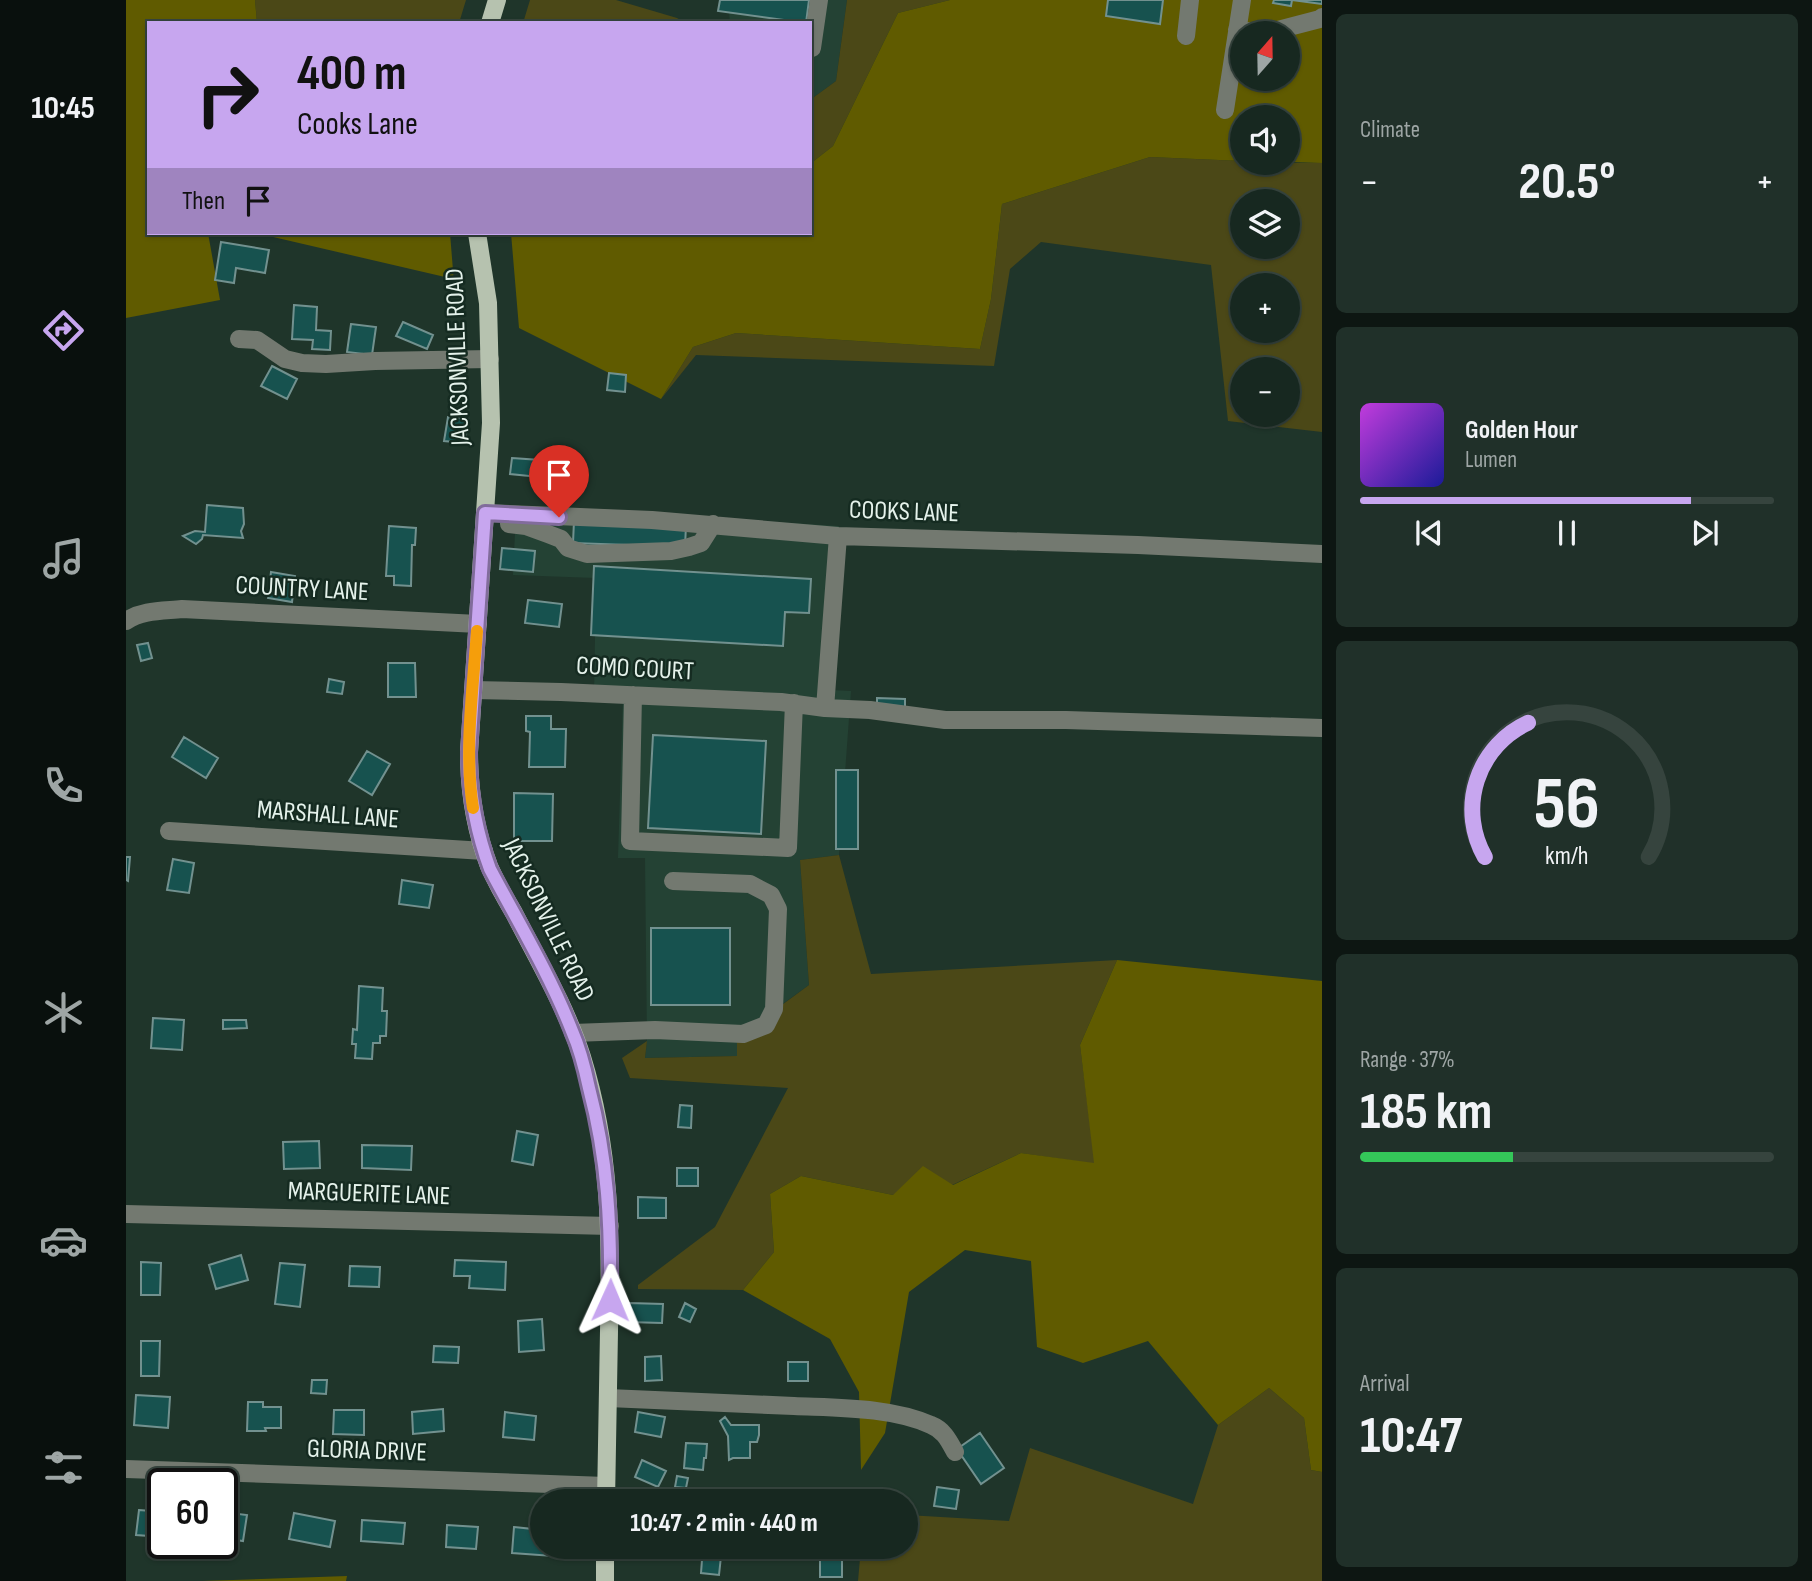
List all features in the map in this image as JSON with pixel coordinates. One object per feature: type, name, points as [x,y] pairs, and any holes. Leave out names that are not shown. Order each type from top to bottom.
[{"type":"main road","points":[[491,21],[497,0]]},
{"type":"main road","name":"JACKSONVILLE ROAD","points":[[477,235],[488,303],[491,423],[469,779],[472,807],[490,869],[542,967],[573,1033],[600,1135],[610,1226],[606,1489]]},
{"type":"main road","points":[[605,1559],[605,1581]]},
{"type":"street","points":[[812,48],[819,0]]},
{"type":"street","points":[[1186,36],[1190,0]]},
{"type":"street","points":[[1238,21],[1242,0]]},
{"type":"street","points":[[1300,24],[1322,17]]},
{"type":"street","points":[[1225,110],[1230,77]]},
{"type":"street","points":[[239,339],[257,340],[285,359],[302,363],[490,359]]},
{"type":"street","points":[[485,517],[526,526],[561,539],[568,548],[587,554],[671,551],[689,547],[701,543],[713,524]]},
{"type":"street","name":"COOKS LANE","points":[[485,517],[652,520],[838,536],[1138,545],[1322,554]]},
{"type":"street","points":[[825,708],[838,536]]},
{"type":"street","name":"COUNTRY LANE","points":[[126,621],[130,617],[150,612],[182,609],[478,624]]},
{"type":"street","name":"COMO COURT","points":[[473,690],[794,703],[945,720],[1066,720],[1322,728]]},
{"type":"street","points":[[633,695],[630,841],[789,848],[794,703]]},
{"type":"street","name":"MARSHALL LANE","points":[[169,831],[484,851]]},
{"type":"street","points":[[573,1033],[654,1030],[743,1034],[766,1025],[774,1009],[778,909],[771,895],[750,884],[673,881]]},
{"type":"street","name":"MARGUERITE LANE","points":[[126,1213],[610,1226]]},
{"type":"street","points":[[608,1398],[874,1411],[934,1426],[946,1435],[955,1452]]},
{"type":"street","name":"GLORIA DRIVE","points":[[126,1469],[530,1490]]},
{"type":"shaded area","points":[[126,0],[255,0],[257,21],[147,21],[147,235],[208,235],[220,300],[126,318]]},
{"type":"shaded area","points":[[255,0],[466,0],[460,21],[257,21]]},
{"type":"shaded area","points":[[530,0],[616,0],[682,21],[524,21]]},
{"type":"shaded area","points":[[728,0],[847,0],[836,81],[812,99],[812,21],[730,21]]},
{"type":"shaded area","points":[[847,0],[950,0],[898,13],[833,146],[812,162],[812,99],[836,81]]},
{"type":"shaded area","points":[[950,0],[1322,0],[1322,163],[1300,162],[1300,105],[1230,105],[1230,160],[1150,157],[1002,204],[991,299],[980,349],[736,333],[693,347],[661,399],[519,328],[511,235],[812,235],[812,162],[833,146],[898,13]]},
{"type":"shaded area","points":[[1150,157],[1230,160],[1230,175],[1300,175],[1300,163],[1322,163],[1322,432],[1279,427],[1300,427],[1300,357],[1230,357],[1228,421],[1211,265],[1041,242],[1010,269],[994,366],[696,355],[661,399],[693,347],[736,333],[980,349],[991,299],[1002,204]]},
{"type":"shaded area","points":[[265,235],[450,235],[454,283],[445,277]]},
{"type":"shaded area","points":[[516,512],[628,513],[839,526],[831,690],[851,691],[839,855],[800,860],[809,985],[737,1037],[737,1056],[645,1058],[645,858],[618,858],[623,697],[594,697],[596,578],[513,575]]},
{"type":"shaded area","points":[[839,855],[871,974],[1117,960],[1080,1045],[1095,1164],[1021,1153],[952,1185],[893,1195],[801,1176],[770,1194],[774,1252],[743,1290],[638,1289],[638,1285],[715,1227],[788,1088],[630,1078],[622,1058],[647,1041],[645,1058],[737,1056],[737,1038],[809,985],[800,860]]},
{"type":"shaded area","points":[[1117,960],[1322,981],[1322,1472],[1311,1470],[1304,1418],[1269,1388],[1218,1425],[1148,1341],[1083,1363],[1037,1347],[1031,1261],[965,1250],[909,1292],[885,1433],[861,1470],[859,1392],[830,1339],[743,1290],[774,1252],[770,1194],[801,1176],[893,1195],[923,1166],[953,1185],[1021,1153],[1094,1163],[1080,1045]]},
{"type":"shaded area","points":[[1269,1388],[1304,1418],[1311,1470],[1322,1472],[1322,1581],[858,1581],[860,1559],[918,1559],[918,1516],[1009,1521],[1030,1448],[1193,1504],[1218,1425]]},
{"type":"shaded area","points":[[347,1576],[346,1581],[202,1581]]},
{"type":"building","points":[[720,0],[809,0],[806,21],[718,11]]},
{"type":"building","points":[[1108,0],[1163,0],[1160,24],[1106,16]]},
{"type":"building","points":[[1274,0],[1292,0],[1291,6],[1273,3]]},
{"type":"building","points":[[1292,0],[1322,0],[1322,4]]},
{"type":"building","points":[[221,242],[269,250],[265,273],[236,268],[234,283],[215,280]]},
{"type":"building","points":[[294,305],[317,307],[316,330],[331,331],[330,350],[312,349],[313,340],[292,339]]},
{"type":"building","points":[[403,322],[433,335],[427,349],[396,336]]},
{"type":"building","points":[[351,324],[376,327],[372,355],[347,352]]},
{"type":"building","points":[[272,366],[297,379],[287,399],[261,386]]},
{"type":"building","points":[[609,373],[626,375],[625,392],[607,390]]},
{"type":"building","points":[[448,417],[468,419],[465,443],[444,441]]},
{"type":"building","points":[[512,458],[540,460],[539,477],[510,474]]},
{"type":"building","points":[[207,505],[243,508],[243,538],[203,535],[196,544],[183,536],[195,531],[205,532]]},
{"type":"building","points":[[574,521],[686,525],[685,547],[573,543]]},
{"type":"building","points":[[389,526],[416,528],[415,545],[412,545],[411,586],[394,585],[394,576],[386,576]]},
{"type":"building","points":[[502,548],[535,551],[533,572],[500,569]]},
{"type":"building","points":[[594,566],[811,579],[809,613],[785,612],[783,646],[591,635]]},
{"type":"building","points":[[271,572],[295,576],[292,602],[268,598]]},
{"type":"building","points":[[528,600],[562,604],[559,627],[525,623]]},
{"type":"building","points":[[148,643],[152,658],[141,661],[137,645]]},
{"type":"building","points":[[388,663],[415,663],[416,697],[388,697]]},
{"type":"building","points":[[329,679],[344,682],[342,694],[327,692]]},
{"type":"building","points":[[877,698],[905,699],[905,711],[877,709]]},
{"type":"building","points":[[526,716],[551,716],[551,729],[566,729],[565,767],[529,767],[530,732],[526,731]]},
{"type":"building","points":[[653,735],[766,741],[761,834],[648,828]]},
{"type":"building","points":[[184,737],[218,758],[206,778],[172,757]]},
{"type":"building","points":[[367,751],[390,764],[372,795],[349,781]]},
{"type":"building","points":[[836,770],[858,770],[858,849],[836,849]]},
{"type":"building","points":[[514,793],[553,794],[552,841],[514,841]]},
{"type":"building","points":[[126,857],[130,857],[128,881],[126,880]]},
{"type":"building","points":[[173,859],[194,863],[189,893],[167,890]]},
{"type":"building","points":[[402,880],[433,885],[429,908],[399,904]]},
{"type":"building","points":[[651,928],[730,928],[730,1005],[651,1005]]},
{"type":"building","points":[[359,986],[383,988],[382,1011],[387,1011],[386,1036],[380,1036],[380,1043],[373,1043],[372,1059],[355,1058],[356,1044],[352,1044],[353,1029],[357,1030]]},
{"type":"building","points":[[153,1018],[184,1020],[182,1050],[151,1048]]},
{"type":"building","points":[[223,1020],[246,1020],[247,1028],[223,1029]]},
{"type":"building","points":[[680,1105],[692,1106],[691,1128],[678,1127]]},
{"type":"building","points":[[517,1131],[538,1135],[533,1165],[512,1161]]},
{"type":"building","points":[[319,1141],[320,1168],[284,1169],[283,1142]]},
{"type":"building","points":[[362,1145],[412,1146],[411,1170],[362,1168]]},
{"type":"building","points":[[677,1168],[698,1168],[698,1186],[677,1186]]},
{"type":"building","points":[[638,1197],[666,1198],[666,1218],[638,1218]]},
{"type":"building","points":[[241,1255],[248,1280],[216,1289],[209,1265]]},
{"type":"building","points":[[455,1260],[506,1262],[505,1290],[469,1288],[470,1276],[454,1276]]},
{"type":"building","points":[[141,1262],[161,1263],[160,1295],[141,1295]]},
{"type":"building","points":[[280,1263],[305,1265],[300,1307],[275,1304]]},
{"type":"building","points":[[350,1266],[380,1267],[379,1287],[349,1286]]},
{"type":"building","points":[[629,1303],[663,1304],[662,1323],[628,1322]]},
{"type":"building","points":[[685,1303],[696,1309],[690,1322],[679,1317]]},
{"type":"building","points":[[542,1319],[544,1350],[519,1352],[518,1321]]},
{"type":"building","points":[[141,1341],[160,1341],[159,1376],[141,1376]]},
{"type":"building","points":[[434,1346],[459,1347],[458,1363],[433,1362]]},
{"type":"building","points":[[661,1356],[662,1380],[645,1381],[645,1357]]},
{"type":"building","points":[[788,1362],[808,1362],[808,1381],[788,1381]]},
{"type":"building","points":[[312,1380],[327,1380],[326,1394],[311,1393]]},
{"type":"building","points":[[136,1395],[170,1397],[168,1428],[134,1425]]},
{"type":"building","points":[[248,1402],[263,1402],[263,1407],[281,1407],[281,1428],[247,1431]]},
{"type":"building","points":[[443,1409],[444,1431],[413,1434],[412,1412]]},
{"type":"building","points":[[334,1410],[364,1410],[364,1435],[333,1434]]},
{"type":"building","points":[[505,1412],[536,1416],[534,1440],[503,1437]]},
{"type":"building","points":[[638,1412],[665,1417],[661,1437],[635,1432]]},
{"type":"building","points":[[725,1417],[731,1425],[759,1425],[757,1442],[750,1442],[750,1458],[729,1460],[728,1436],[720,1421]]},
{"type":"building","points":[[980,1433],[1004,1468],[981,1484],[957,1449]]},
{"type":"building","points":[[686,1443],[707,1444],[703,1470],[684,1468]]},
{"type":"building","points":[[642,1460],[666,1471],[658,1487],[635,1477]]},
{"type":"building","points":[[677,1476],[688,1478],[686,1488],[675,1487]]},
{"type":"building","points":[[937,1487],[959,1490],[956,1509],[934,1506]]},
{"type":"building","points":[[139,1510],[147,1511],[147,1536],[136,1535]]},
{"type":"building","points":[[294,1513],[335,1521],[330,1547],[289,1539]]},
{"type":"building","points":[[238,1514],[247,1515],[243,1541],[238,1540]]},
{"type":"building","points":[[362,1520],[405,1523],[403,1544],[361,1541]]},
{"type":"building","points":[[447,1525],[478,1527],[476,1549],[446,1547]]},
{"type":"building","points":[[514,1527],[530,1529],[530,1554],[512,1553]]},
{"type":"building","points":[[702,1559],[721,1559],[719,1575],[701,1573]]},
{"type":"building","points":[[820,1559],[842,1559],[842,1577],[820,1577]]},
{"type":"slow traffic","points":[[473,808],[469,752],[477,631]]},
{"type":"route","points":[[559,517],[485,513],[469,779],[472,807],[490,869],[562,1007],[582,1059],[604,1158],[610,1226],[610,1300]]}]
